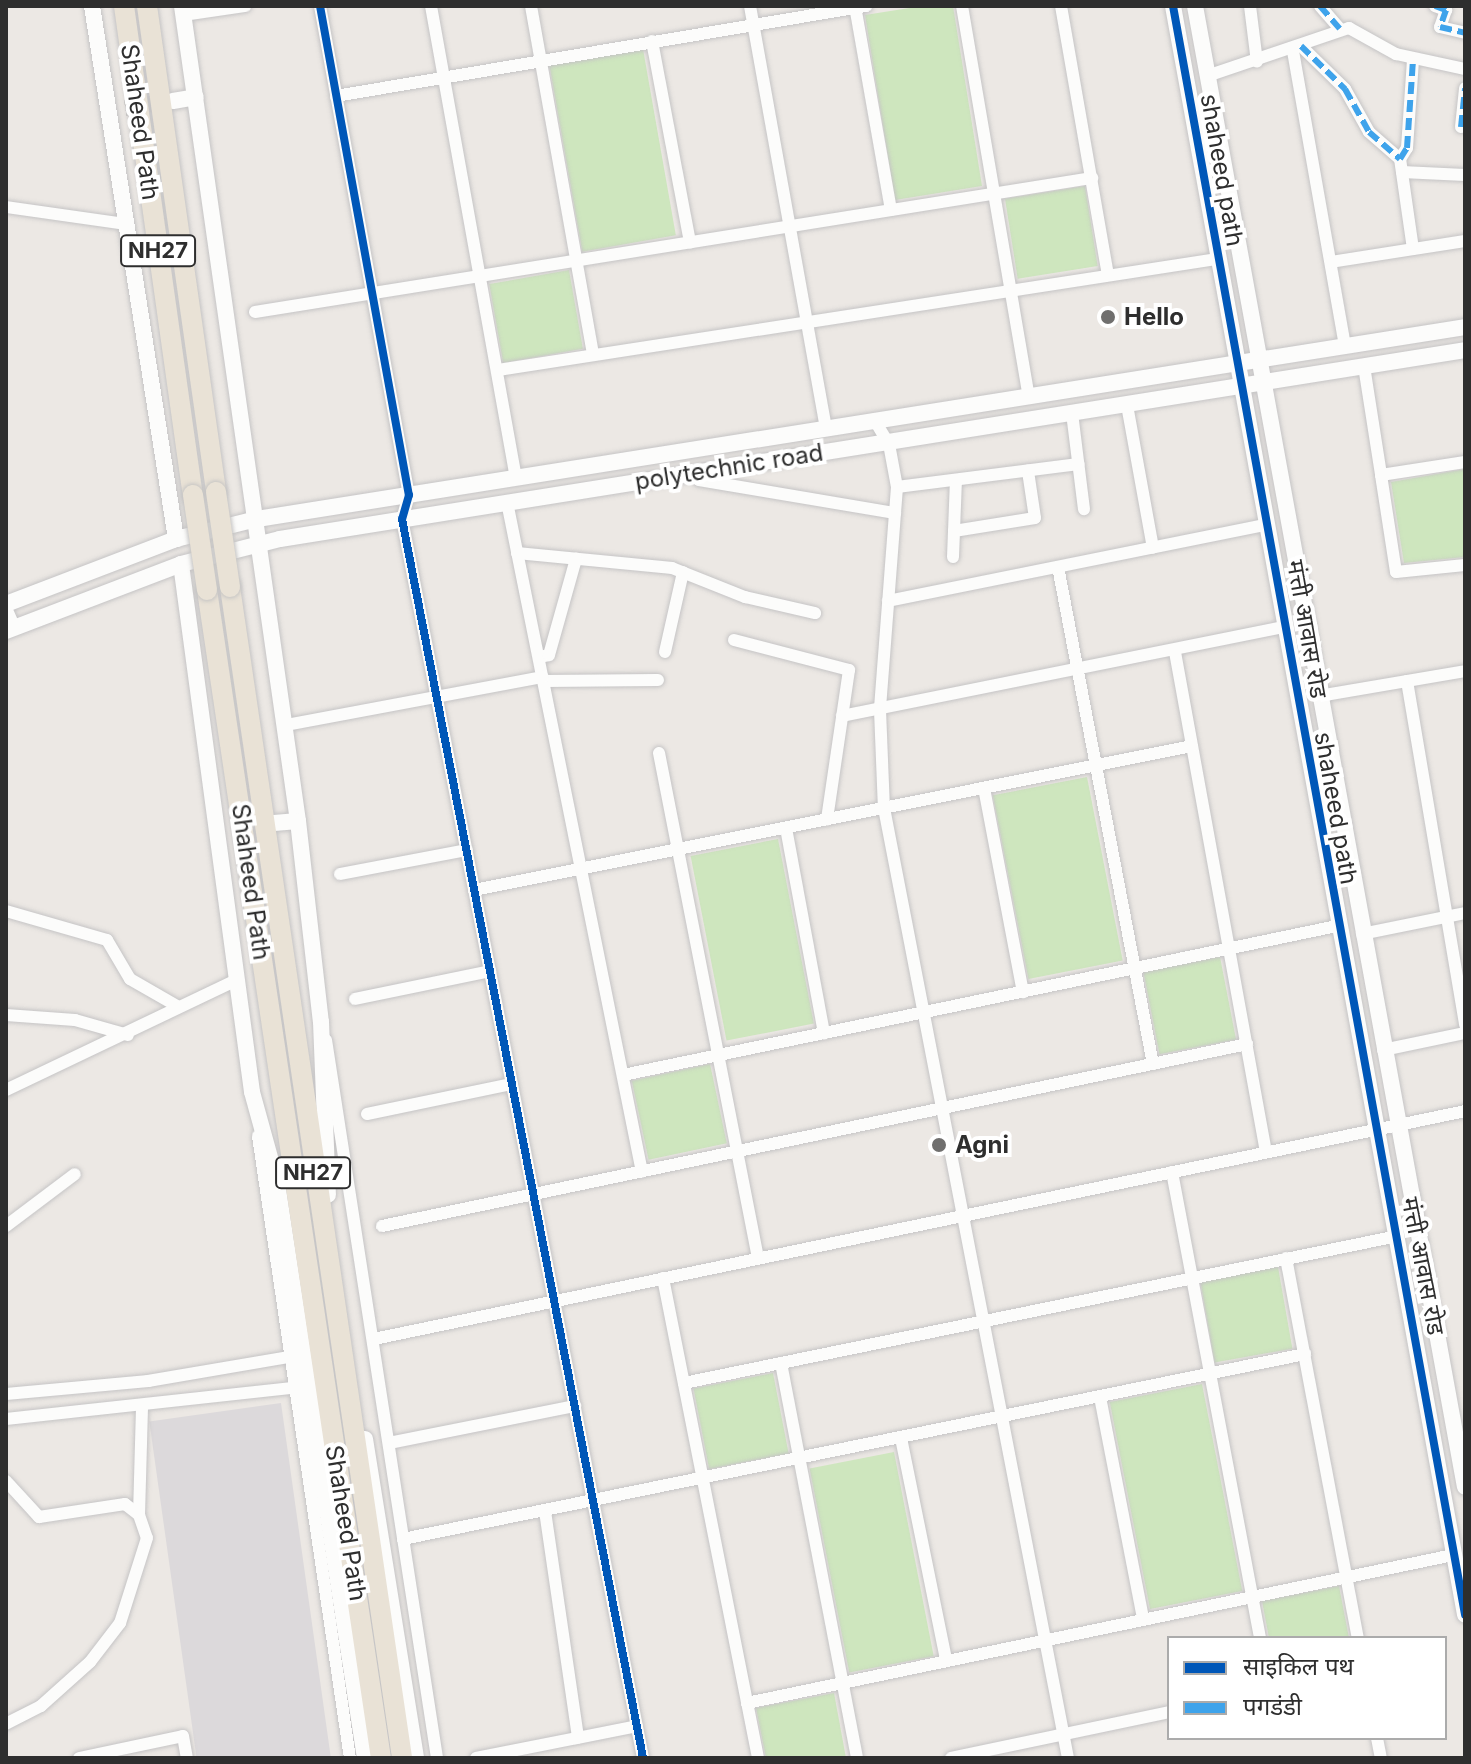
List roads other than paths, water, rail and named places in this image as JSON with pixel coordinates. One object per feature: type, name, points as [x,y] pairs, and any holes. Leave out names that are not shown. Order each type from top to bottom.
[{"type":"highway","name":"Shaheed Path","points":[[124,6],[207,590],[292,1227],[381,1758]]},
{"type":"highway","name":"Shaheed Path","points":[[147,6],[402,1758]]},
{"type":"street","points":[[92,6],[117,109],[126,224],[176,539]]},
{"type":"street","points":[[245,6],[183,11],[286,725],[321,1022],[350,1180],[437,1758]]},
{"type":"street","points":[[320,6],[409,495],[402,519],[643,1758]]},
{"type":"street","points":[[431,6],[516,478]]},
{"type":"street","points":[[531,6],[593,355]]},
{"type":"street","points":[[750,6],[826,429]]},
{"type":"street","points":[[962,6],[1029,396]]},
{"type":"street","points":[[1061,6],[1108,275]]},
{"type":"street","name":"shaheed path","points":[[1173,6],[1393,1237],[1465,1615]]},
{"type":"street","name":"मंत्ती आवास रोड","points":[[1195,6],[1465,1487]]},
{"type":"street","points":[[1250,6],[1257,62]]},
{"type":"street","points":[[1320,6],[1340,29],[1413,59],[1465,69]]},
{"type":"street","points":[[1435,6],[1446,10],[1440,27],[1465,33]]},
{"type":"street","points":[[336,96],[444,74],[859,7],[891,210]]},
{"type":"street","points":[[1207,76],[1297,49],[1340,29]]},
{"type":"street","points":[[652,41],[690,242]]},
{"type":"street","points":[[1297,49],[1345,89],[1369,132],[1401,166],[1465,175]]},
{"type":"street","points":[[1297,49],[1345,346]]},
{"type":"street","points":[[1413,59],[1407,148],[1401,166],[1413,249]]},
{"type":"street","points":[[1461,127],[1465,88]]},
{"type":"street","points":[[173,101],[196,97]]},
{"type":"street","points":[[255,312],[1092,178]]},
{"type":"street","points":[[6,207],[126,224]]},
{"type":"street","points":[[1331,262],[1465,241]]},
{"type":"street","points":[[498,370],[1217,259]]},
{"type":"street","points":[[10,630],[6,606],[176,539],[257,519],[1465,327]]},
{"type":"street","name":"polytechnic road","points":[[10,630],[181,564],[260,544],[1465,350]]},
{"type":"street","points":[[1364,366],[1396,572],[1465,565]]},
{"type":"street","points":[[1127,405],[1153,548]]},
{"type":"street","points":[[1072,413],[1084,509]]},
{"type":"street","points":[[875,421],[889,444],[897,487],[880,710],[884,808],[1068,1758]]},
{"type":"street","points":[[1381,475],[1465,462]]},
{"type":"street","points":[[897,487],[1079,464]]},
{"type":"street","points":[[954,531],[1035,518],[1028,471]]},
{"type":"street","points":[[699,472],[699,480],[895,513]]},
{"type":"street","points":[[953,557],[956,480]]},
{"type":"street","points":[[507,502],[584,868],[642,1172]]},
{"type":"street","points":[[888,601],[1265,525]]},
{"type":"street","points":[[517,553],[683,572],[745,597],[815,613]]},
{"type":"street","points":[[539,657],[549,655],[576,559]]},
{"type":"street","points":[[181,564],[224,830],[237,980],[292,1388],[350,1758]]},
{"type":"street","points":[[1058,567],[1153,1064]]},
{"type":"street","points":[[665,652],[683,572]]},
{"type":"street","points":[[842,716],[1175,652],[1283,627]]},
{"type":"street","points":[[734,640],[849,670],[827,819]]},
{"type":"street","points":[[1175,652],[1266,1152]]},
{"type":"street","points":[[1319,696],[1465,671]]},
{"type":"street","points":[[286,725],[544,679],[658,680]]},
{"type":"street","points":[[1407,681],[1465,1025]]},
{"type":"street","points":[[474,890],[1192,746]]},
{"type":"street","points":[[659,753],[758,1258]]},
{"type":"street","points":[[984,788],[1023,992]]},
{"type":"street","points":[[274,823],[298,821]]},
{"type":"street","points":[[786,828],[824,1034]]},
{"type":"street","points":[[340,874],[467,850]]},
{"type":"street","points":[[6,911],[107,940],[130,979],[177,1006]]},
{"type":"street","points":[[1362,934],[1465,913]]},
{"type":"street","points":[[623,1075],[1337,926]]},
{"type":"street","points":[[355,999],[490,971]]},
{"type":"street","points":[[6,1090],[128,1035],[177,1006],[237,980]]},
{"type":"street","points":[[6,1015],[75,1020],[128,1035]]},
{"type":"street","points":[[321,1022],[327,1184],[338,1303],[416,1758]]},
{"type":"street","points":[[1383,1050],[1465,1033]]},
{"type":"street","points":[[382,1226],[1247,1044]]},
{"type":"street","points":[[367,1114],[512,1084]]},
{"type":"street","points":[[252,1092],[292,1227],[365,1758]]},
{"type":"street","points":[[374,1339],[1465,1111]]},
{"type":"street","points":[[1172,1172],[1260,1636]]},
{"type":"street","points":[[6,1226],[75,1174]]},
{"type":"street","points":[[327,1184],[350,1180]]},
{"type":"street","points":[[684,1383],[1393,1237]]},
{"type":"street","points":[[1286,1258],[1358,1636]]},
{"type":"street","points":[[663,1278],[758,1758]]},
{"type":"street","points":[[403,1539],[1305,1354]]},
{"type":"street","points":[[6,1394],[148,1381],[288,1357]]},
{"type":"street","points":[[781,1363],[857,1758]]},
{"type":"street","points":[[6,1419],[292,1388]]},
{"type":"street","points":[[1100,1397],[1143,1618]]},
{"type":"street","points":[[6,1724],[51,1697],[90,1662],[120,1623],[147,1538],[139,1515],[142,1405]]},
{"type":"street","points":[[389,1443],[575,1406]]},
{"type":"street","points":[[901,1438],[946,1660]]},
{"type":"street","points":[[6,1481],[39,1517],[125,1504],[139,1515]]},
{"type":"street","points":[[545,1511],[578,1738]]},
{"type":"street","points":[[747,1703],[1044,1638],[1453,1555]]},
{"type":"street","points":[[951,1758],[1167,1712]]},
{"type":"street","points":[[476,1758],[637,1726]]},
{"type":"street","points":[[79,1758],[183,1736],[187,1758]]},
{"type":"tunnel","points":[[125,108],[172,101]]},
{"type":"place","name":"Hello","points":[[1108,317]]},
{"type":"place","name":"Agni","points":[[939,1145]]}]
